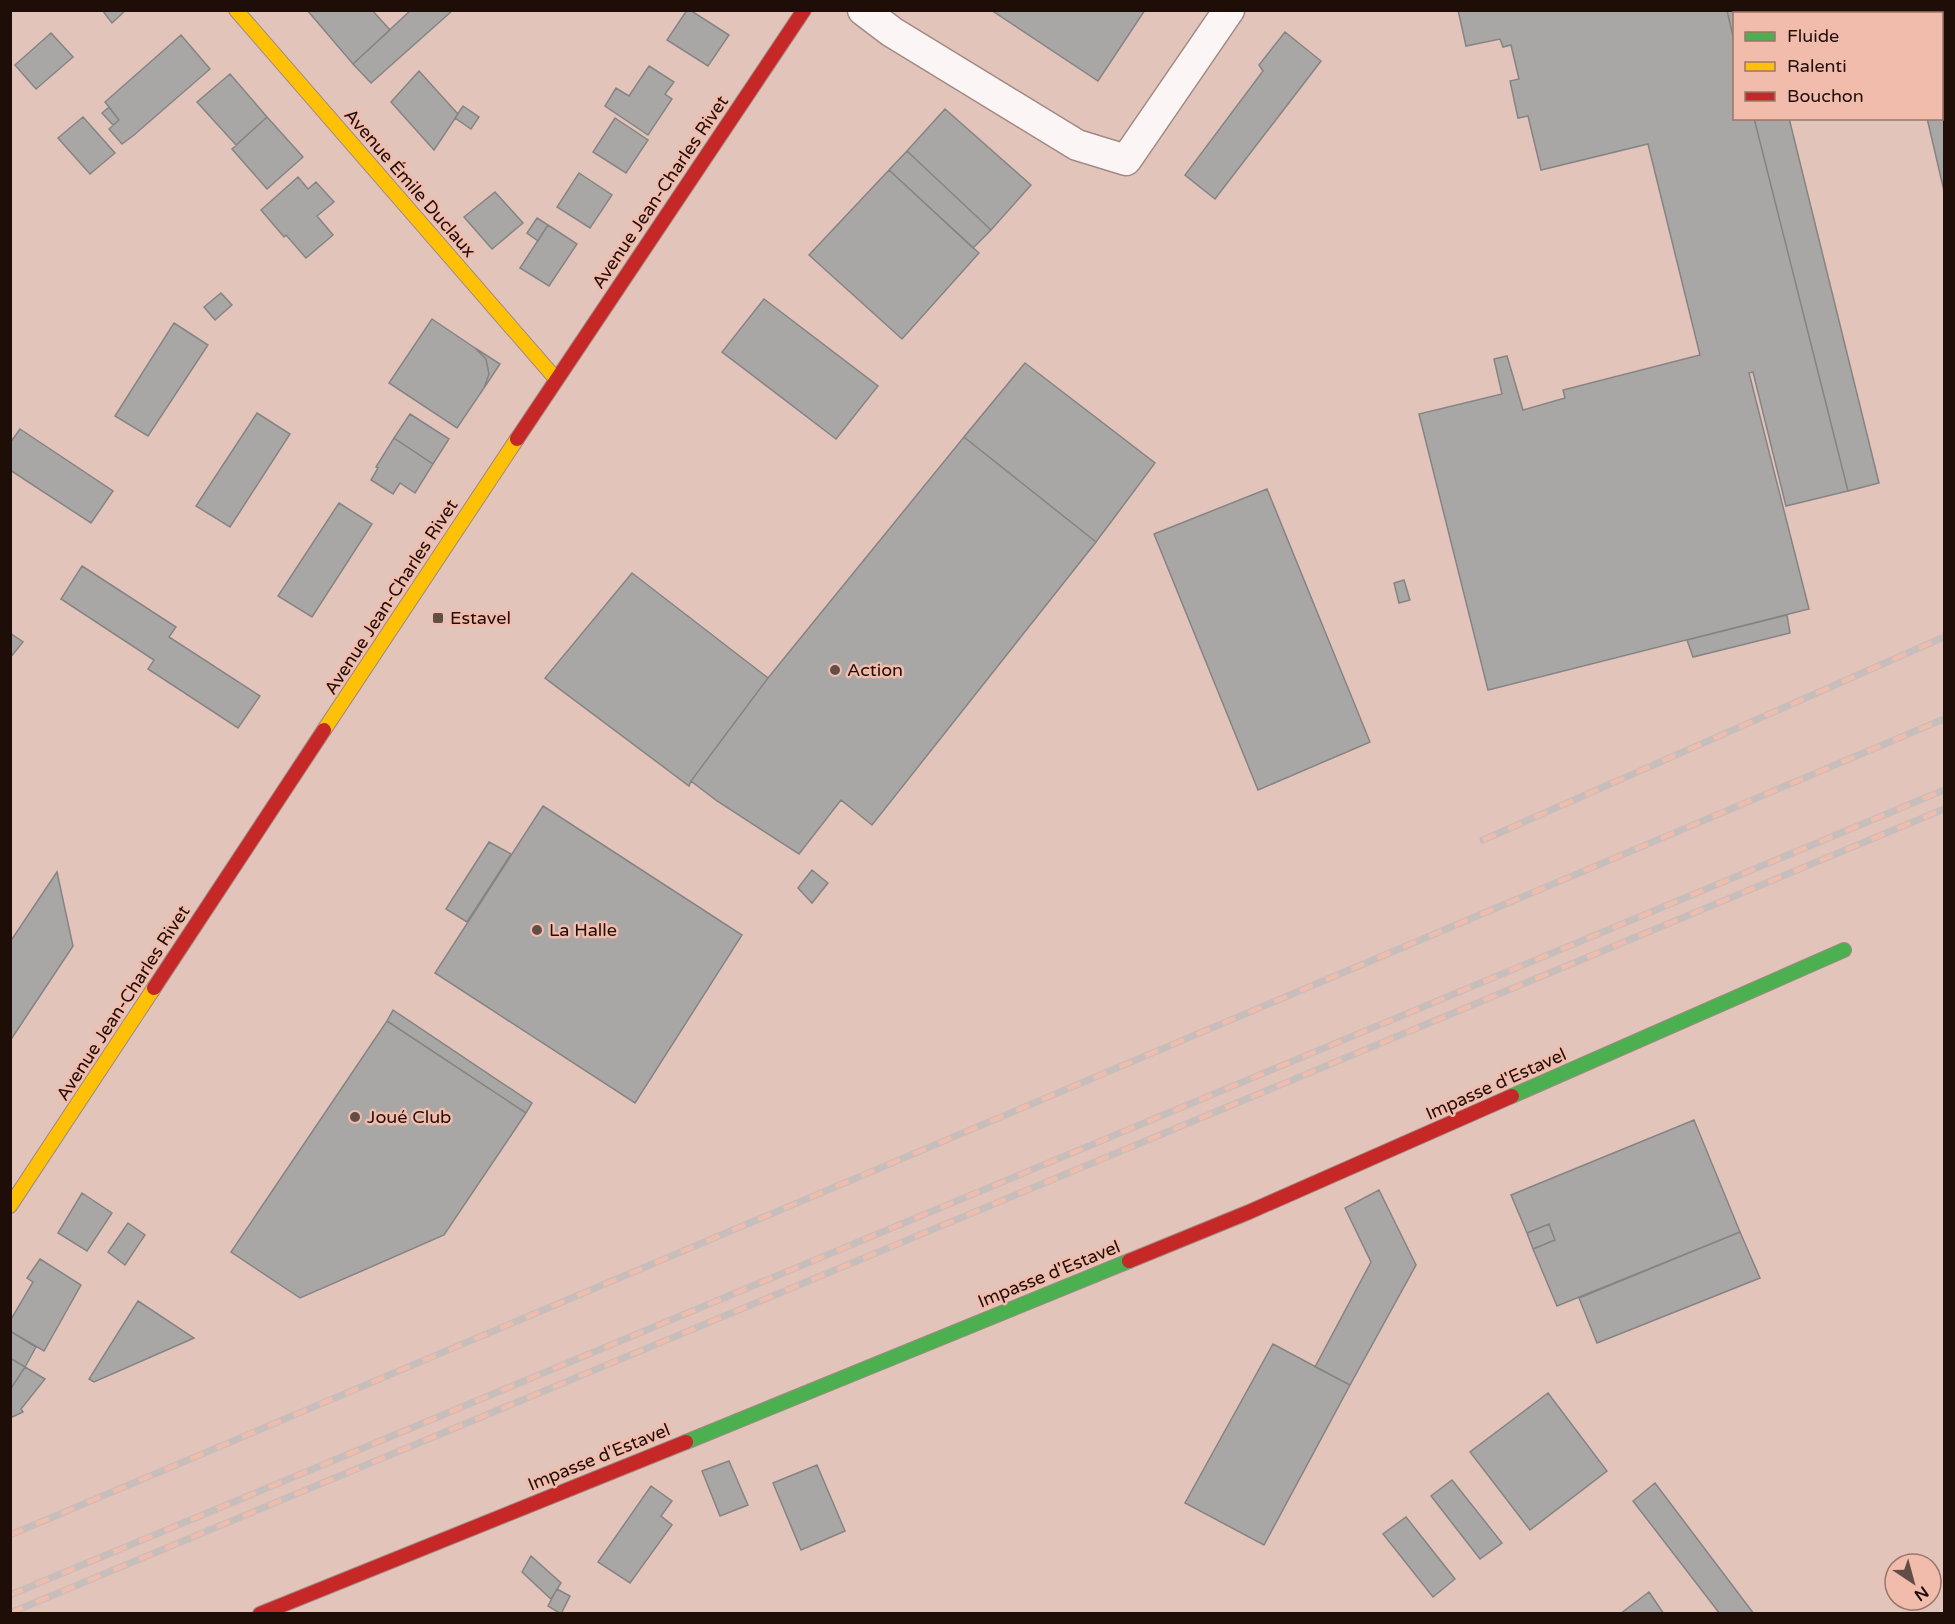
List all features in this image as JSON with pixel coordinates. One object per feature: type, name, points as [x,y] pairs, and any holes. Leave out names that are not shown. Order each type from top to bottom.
[{"type":"street","name":"Avenue Émile Duclaux","points":[[236,10],[556,379]]},
{"type":"street","name":"Avenue Jean-Charles Rivet","points":[[10,1206],[556,379],[804,10]]},
{"type":"street","points":[[863,10],[892,32],[1077,145],[1126,160],[1229,10]]},
{"type":"street","name":"Impasse d'Estavel","points":[[260,1614],[1238,1217],[1844,950]]},
{"type":"building","points":[[102,10],[126,10],[112,23]]},
{"type":"building","points":[[307,10],[372,10],[390,30],[353,64]]},
{"type":"building","points":[[411,10],[453,10],[371,83],[353,64]]},
{"type":"building","points":[[687,10],[729,35],[708,66],[667,40]]},
{"type":"building","points":[[991,10],[1145,10],[1098,81]]},
{"type":"building","points":[[1458,10],[1727,10],[1733,37],[1733,120],[1755,120],[1848,491],[1786,506],[1753,372],[1749,373],[1809,609],[1488,690],[1419,414],[1502,394],[1494,359],[1507,356],[1523,410],[1565,398],[1563,390],[1700,355],[1648,144],[1541,170],[1528,116],[1518,118],[1510,81],[1519,79],[1511,45],[1503,47],[1500,39],[1466,46]]},
{"type":"building","points":[[1727,10],[1751,10],[1752,12],[1733,12],[1733,37]]},
{"type":"building","points":[[1900,10],[1944,10],[1944,191],[1927,120],[1943,120],[1943,12],[1900,12]]},
{"type":"building","points":[[1285,32],[1321,61],[1215,199],[1185,175],[1263,71],[1259,65]]},
{"type":"building","points":[[51,33],[73,57],[36,89],[15,65]]},
{"type":"building","points":[[181,35],[210,69],[122,144],[109,129],[119,120],[105,102]]},
{"type":"building","points":[[649,66],[674,82],[665,94],[672,99],[648,135],[605,106],[616,88],[629,96]]},
{"type":"building","points":[[419,71],[458,114],[434,150],[391,102]]},
{"type":"building","points":[[230,74],[267,117],[236,145],[197,102]]},
{"type":"building","points":[[463,106],[479,117],[471,129],[455,118]]},
{"type":"building","points":[[109,107],[119,120],[113,125],[102,113]]},
{"type":"building","points":[[945,109],[1031,185],[991,230],[907,151]]},
{"type":"building","points":[[83,117],[115,153],[90,174],[58,138]]},
{"type":"building","points":[[267,117],[303,157],[267,189],[232,149]]},
{"type":"building","points":[[615,118],[648,140],[626,173],[593,152]]},
{"type":"building","points":[[1755,120],[1789,120],[1879,483],[1848,491]]},
{"type":"building","points":[[907,151],[991,230],[973,248],[889,170]]},
{"type":"building","points":[[889,170],[979,253],[902,339],[809,255]]},
{"type":"building","points":[[579,173],[612,195],[590,228],[557,207]]},
{"type":"building","points":[[298,177],[308,189],[316,182],[334,202],[317,216],[333,235],[306,258],[261,210]]},
{"type":"building","points":[[495,192],[523,223],[492,249],[464,217]]},
{"type":"building","points":[[537,218],[548,225],[538,241],[527,233]]},
{"type":"building","points":[[548,225],[577,244],[549,286],[520,268]]},
{"type":"building","points":[[221,293],[232,305],[215,320],[204,307]]},
{"type":"building","points":[[764,299],[878,386],[836,439],[722,352]]},
{"type":"building","points":[[432,319],[475,348],[486,359],[489,374],[484,388],[457,428],[389,383]]},
{"type":"building","points":[[174,323],[208,345],[148,436],[115,416]]},
{"type":"building","points":[[475,348],[500,364],[484,388],[489,374],[486,359]]},
{"type":"building","points":[[1025,363],[1155,463],[1096,542],[964,437]]},
{"type":"building","points":[[257,413],[290,434],[230,527],[196,506]]},
{"type":"building","points":[[410,414],[449,439],[433,464],[394,438]]},
{"type":"building","points":[[20,429],[113,491],[91,523],[10,470],[10,443]]},
{"type":"building","points":[[964,437],[1096,542],[872,825],[841,800],[799,854],[717,801],[691,781],[768,678]]},
{"type":"building","points":[[394,438],[433,464],[415,493],[400,483],[393,494],[371,480],[378,468],[376,467]]},
{"type":"building","points":[[1267,489],[1370,742],[1258,790],[1154,534]]},
{"type":"building","points":[[339,503],[372,524],[312,617],[278,596]]},
{"type":"building","points":[[82,566],[176,627],[169,637],[260,696],[238,728],[148,669],[154,660],[61,599]]},
{"type":"building","points":[[632,573],[768,678],[689,786],[545,678]]},
{"type":"building","points":[[1404,580],[1410,600],[1399,603],[1394,583]]},
{"type":"building","points":[[1787,615],[1790,633],[1693,657],[1687,640]]},
{"type":"building","points":[[10,633],[23,642],[10,658]]},
{"type":"building","points":[[543,806],[742,935],[635,1103],[435,973]]},
{"type":"building","points":[[489,842],[511,854],[467,922],[446,909]]},
{"type":"building","points":[[812,870],[828,883],[812,903],[798,888]]},
{"type":"building","points":[[57,872],[73,946],[10,1041],[10,942]]},
{"type":"building","points":[[393,1010],[532,1103],[526,1113],[387,1021]]},
{"type":"building","points":[[387,1021],[526,1113],[444,1235],[300,1298],[231,1252]]},
{"type":"building","points":[[1694,1120],[1740,1232],[1557,1306],[1533,1249],[1555,1240],[1549,1224],[1527,1233],[1511,1195]]},
{"type":"building","points":[[1379,1190],[1416,1265],[1350,1385],[1315,1367],[1371,1262],[1345,1208]]},
{"type":"building","points":[[82,1193],[112,1213],[87,1251],[58,1233]]},
{"type":"building","points":[[128,1223],[145,1235],[125,1265],[108,1252]]},
{"type":"building","points":[[1549,1224],[1555,1240],[1533,1249],[1527,1233]]},
{"type":"building","points":[[1740,1232],[1760,1278],[1597,1343],[1579,1298]]},
{"type":"building","points":[[40,1259],[81,1285],[44,1351],[10,1331],[10,1321],[33,1282],[27,1278]]},
{"type":"building","points":[[138,1301],[194,1338],[94,1382],[89,1379]]},
{"type":"building","points":[[10,1331],[36,1347],[25,1367],[10,1358]]},
{"type":"building","points":[[1273,1344],[1350,1385],[1264,1545],[1185,1503]]},
{"type":"building","points":[[10,1358],[25,1367],[10,1390]]},
{"type":"building","points":[[25,1367],[45,1379],[21,1409],[23,1412],[10,1418],[10,1390]]},
{"type":"building","points":[[1548,1393],[1607,1471],[1530,1530],[1470,1452]]},
{"type":"building","points":[[729,1461],[748,1505],[720,1516],[702,1471]]},
{"type":"building","points":[[817,1465],[845,1531],[801,1550],[773,1483]]},
{"type":"building","points":[[1452,1480],[1502,1543],[1480,1559],[1431,1496]]},
{"type":"building","points":[[1655,1483],[1754,1614],[1720,1614],[1633,1501]]},
{"type":"building","points":[[651,1486],[672,1501],[661,1516],[672,1525],[630,1583],[598,1562]]},
{"type":"building","points":[[1406,1517],[1455,1579],[1433,1597],[1383,1534]]},
{"type":"building","points":[[531,1556],[561,1583],[551,1599],[522,1572]]},
{"type":"building","points":[[557,1589],[570,1596],[561,1614],[548,1606]]},
{"type":"building","points":[[1649,1592],[1664,1614],[1620,1614]]},
{"type":"railway","points":[[1483,840],[1944,637]]},
{"type":"railway","points":[[10,1535],[1944,719]]},
{"type":"railway","points":[[10,1595],[1944,790]]},
{"type":"railway","points":[[10,1613],[1944,809]]},
{"type":"traffic: fast","points":[[1512,1096],[1844,950]]},
{"type":"traffic: fast","points":[[686,1442],[1129,1261]]},
{"type":"traffic: slow","points":[[236,10],[556,379]]},
{"type":"traffic: slow","points":[[324,730],[517,439]]},
{"type":"traffic: slow","points":[[10,1206],[154,988]]},
{"type":"traffic: jam","points":[[517,439],[804,10]]},
{"type":"traffic: jam","points":[[154,988],[324,730]]},
{"type":"traffic: jam","points":[[1129,1261],[1249,1212],[1512,1096]]},
{"type":"traffic: jam","points":[[260,1614],[686,1442]]},
{"type":"place","name":"Estavel","points":[[438,618]]},
{"type":"place","name":"Action","points":[[835,670]]},
{"type":"place","name":"La Halle","points":[[537,930]]},
{"type":"place","name":"Joué Club","points":[[355,1117]]}]
